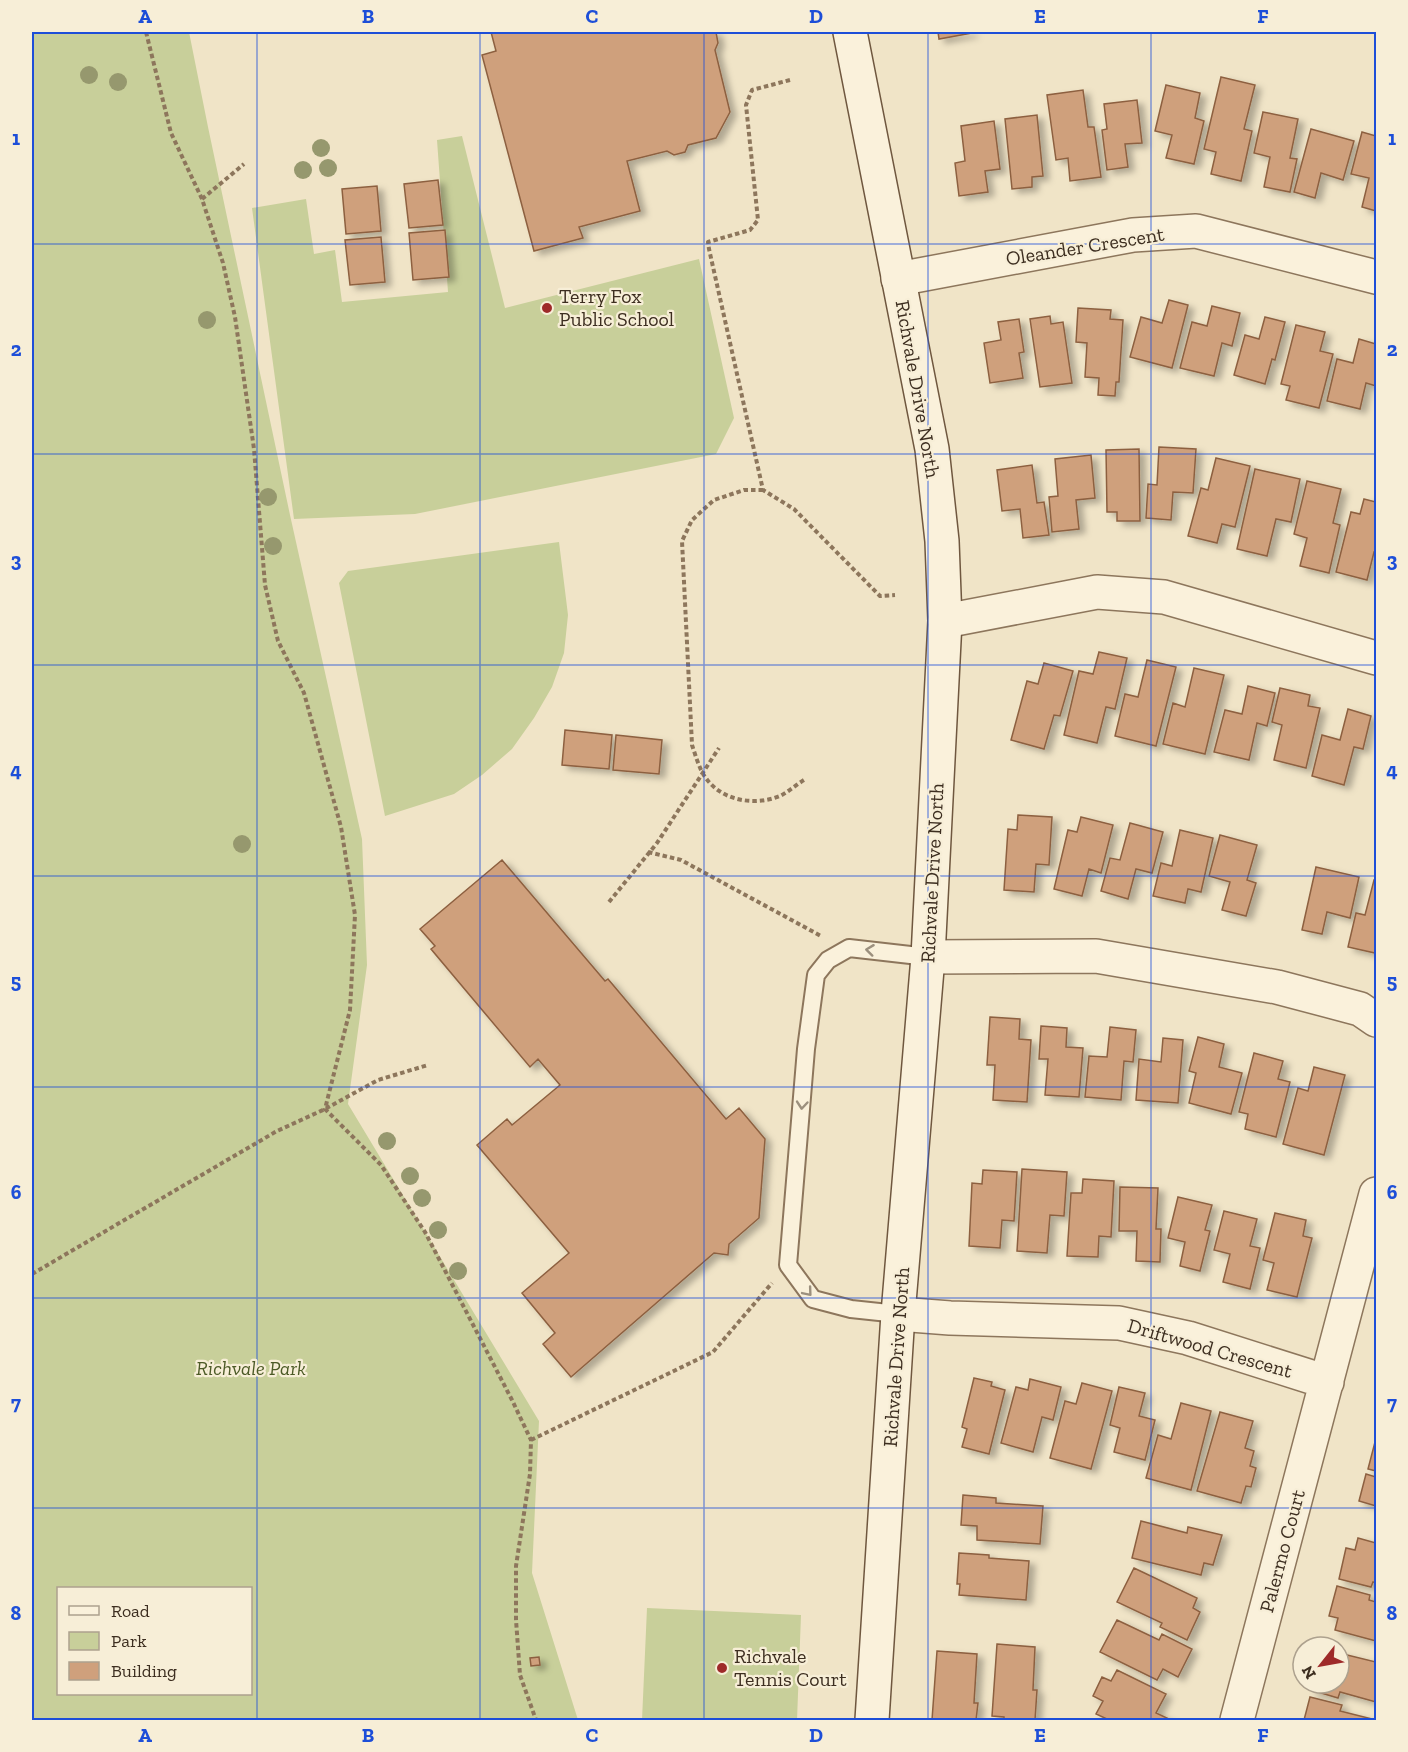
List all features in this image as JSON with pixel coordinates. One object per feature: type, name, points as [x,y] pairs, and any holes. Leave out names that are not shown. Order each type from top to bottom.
[{"type":"street","name":"Richvale Drive North","points":[[850,32],[932,449],[942,541],[945,621],[928,957],[898,1314],[872,1720]]},
{"type":"street","name":"Oleander Crescent","points":[[898,279],[1133,234],[1196,231],[1377,277]]},
{"type":"street","points":[[945,621],[1097,592],[1164,597],[1377,658]]},
{"type":"street","points":[[928,957],[1096,956],[1277,987],[1360,1009],[1377,1020]]},
{"type":"street","points":[[1327,1382],[1377,1194]]},
{"type":"street","name":"Driftwood Crescent","points":[[898,1314],[1119,1323],[1188,1338],[1327,1382]]},
{"type":"street","name":"Palermo Court","points":[[1237,1720],[1327,1382]]},
{"type":"lane","points":[[898,1314],[851,1309],[813,1299],[788,1265],[806,1049],[816,975],[828,960],[849,948],[928,957]]},
{"type":"path","points":[[146,32],[171,133],[202,199],[223,263],[235,317],[254,449],[265,585],[278,641],[304,693],[338,816],[355,915],[350,1010],[325,1109]]},
{"type":"path","points":[[763,490],[708,242],[750,230],[758,220],[746,105],[752,90],[790,80]]},
{"type":"path","points":[[202,199],[244,164]]},
{"type":"path","points":[[804,780],[781,795],[761,801],[740,801],[718,791],[702,774],[692,745],[682,542],[692,520],[714,500],[744,490],[763,490],[794,509],[880,596],[895,595]]},
{"type":"path","points":[[609,902],[657,843],[719,748]]},
{"type":"path","points":[[648,852],[681,861],[821,936]]},
{"type":"path","points":[[32,1274],[277,1131],[325,1109],[378,1080],[428,1065]]},
{"type":"path","points":[[325,1109],[381,1165],[424,1232],[531,1440],[530,1474],[516,1566],[516,1620],[520,1675],[536,1720]]},
{"type":"path","points":[[531,1440],[713,1352],[788,1265]]},
{"type":"green space","name":"Richvale Park","points":[[32,32],[189,32],[290,515],[362,839],[367,965],[348,1104],[539,1421],[532,1573],[578,1720],[32,1720]]},
{"type":"green space","points":[[462,136],[505,308],[699,259],[734,418],[716,454],[415,514],[294,519],[252,208],[306,199],[314,254],[335,250],[342,302],[448,292],[437,140]]},
{"type":"green space","points":[[559,542],[568,615],[564,653],[552,687],[534,718],[512,749],[482,775],[454,794],[385,816],[339,583],[348,571]]},
{"type":"green space","name":"Richvale Tennis Court","points":[[647,1608],[801,1615],[797,1720],[642,1720]]},
{"type":"building","points":[[491,32],[716,32],[718,43],[715,50],[730,112],[716,138],[688,145],[685,152],[674,155],[667,151],[627,161],[640,211],[579,227],[583,238],[534,251],[482,55],[496,51]]},
{"type":"building","points":[[938,32],[971,32],[972,33],[939,39]]},
{"type":"building","points":[[1221,77],[1255,85],[1244,129],[1252,131],[1241,181],[1211,174],[1216,152],[1204,149]]},
{"type":"building","points":[[1166,85],[1200,93],[1195,118],[1204,121],[1194,164],[1166,158],[1172,135],[1155,131]]},
{"type":"building","points":[[1083,90],[1088,127],[1094,127],[1101,177],[1070,181],[1068,158],[1056,160],[1047,95]]},
{"type":"building","points":[[1137,100],[1142,143],[1125,144],[1128,167],[1107,170],[1102,130],[1107,129],[1104,104]]},
{"type":"building","points":[[1263,112],[1298,119],[1290,158],[1297,159],[1290,192],[1264,187],[1270,157],[1254,153]]},
{"type":"building","points":[[1037,115],[1043,176],[1032,177],[1032,187],[1012,189],[1005,119]]},
{"type":"building","points":[[994,121],[1000,169],[985,171],[988,192],[959,196],[955,163],[965,161],[961,126]]},
{"type":"building","points":[[1311,129],[1354,141],[1343,180],[1321,173],[1315,198],[1294,192]]},
{"type":"building","points":[[1362,132],[1376,136],[1376,211],[1362,207],[1369,178],[1351,174]]},
{"type":"building","points":[[438,180],[443,225],[409,228],[404,184]]},
{"type":"building","points":[[377,186],[381,231],[346,234],[342,189]]},
{"type":"building","points":[[445,230],[449,277],[413,280],[409,233]]},
{"type":"building","points":[[381,237],[385,282],[350,285],[345,240]]},
{"type":"building","points":[[1169,300],[1188,305],[1172,368],[1130,357],[1141,317],[1162,323]]},
{"type":"building","points":[[1212,306],[1240,313],[1232,346],[1222,343],[1214,376],[1180,368],[1192,322],[1207,326]]},
{"type":"building","points":[[1078,308],[1111,310],[1110,319],[1123,320],[1119,382],[1116,382],[1115,396],[1098,395],[1099,378],[1085,377],[1087,343],[1076,342]]},
{"type":"building","points":[[1050,316],[1051,324],[1063,322],[1072,383],[1040,387],[1030,319]]},
{"type":"building","points":[[1265,317],[1285,322],[1275,360],[1272,359],[1265,384],[1234,375],[1245,335],[1259,339]]},
{"type":"building","points":[[1019,319],[1024,352],[1019,353],[1023,378],[990,383],[984,343],[1001,340],[998,322]]},
{"type":"building","points":[[1296,325],[1325,332],[1320,351],[1333,354],[1319,408],[1286,400],[1290,386],[1281,384]]},
{"type":"building","points":[[1359,339],[1376,344],[1376,386],[1366,383],[1360,409],[1327,401],[1337,359],[1353,363]]},
{"type":"building","points":[[1159,447],[1196,449],[1193,493],[1173,492],[1171,520],[1146,518],[1148,484],[1157,485]]},
{"type":"building","points":[[1139,449],[1140,521],[1117,521],[1117,512],[1107,512],[1106,450]]},
{"type":"building","points":[[1091,455],[1095,498],[1076,500],[1079,529],[1052,532],[1049,497],[1058,496],[1055,459]]},
{"type":"building","points":[[1216,458],[1250,466],[1235,527],[1222,524],[1217,543],[1188,536],[1201,488],[1208,490]]},
{"type":"building","points":[[1032,465],[1037,503],[1044,502],[1049,535],[1023,538],[1020,509],[1002,511],[997,470]]},
{"type":"building","points":[[1255,469],[1300,479],[1291,522],[1276,519],[1267,556],[1237,549]]},
{"type":"building","points":[[1307,481],[1341,489],[1333,523],[1340,525],[1329,573],[1300,566],[1307,538],[1294,534]]},
{"type":"building","points":[[1364,499],[1376,502],[1376,553],[1374,552],[1367,580],[1336,572],[1351,512],[1360,514]]},
{"type":"building","points":[[1099,652],[1127,658],[1115,709],[1106,707],[1097,743],[1064,735],[1079,671],[1093,674]]},
{"type":"building","points":[[1147,660],[1176,667],[1156,746],[1115,736],[1125,694],[1138,697]]},
{"type":"building","points":[[1044,663],[1073,671],[1060,716],[1054,715],[1044,749],[1011,740],[1027,681],[1038,684]]},
{"type":"building","points":[[1194,668],[1224,675],[1205,754],[1163,744],[1173,703],[1185,707]]},
{"type":"building","points":[[1248,686],[1275,693],[1267,726],[1257,723],[1249,760],[1214,752],[1225,710],[1242,714]]},
{"type":"building","points":[[1280,688],[1310,695],[1308,706],[1320,708],[1306,768],[1274,760],[1282,725],[1272,722]]},
{"type":"building","points":[[1348,709],[1371,716],[1363,749],[1354,747],[1344,785],[1312,776],[1322,735],[1340,740]]},
{"type":"building","points":[[565,730],[612,735],[609,769],[562,765]]},
{"type":"building","points":[[616,735],[662,740],[659,774],[613,770]]},
{"type":"building","points":[[1018,815],[1052,817],[1049,865],[1036,864],[1034,892],[1004,890],[1008,829],[1017,830]]},
{"type":"building","points":[[1081,817],[1113,825],[1101,873],[1089,869],[1082,896],[1054,889],[1068,830],[1077,832]]},
{"type":"building","points":[[1130,823],[1163,832],[1152,873],[1136,869],[1128,899],[1101,891],[1110,858],[1120,860]]},
{"type":"building","points":[[1180,830],[1213,838],[1201,892],[1188,889],[1185,903],[1153,896],[1161,863],[1172,866]]},
{"type":"building","points":[[1220,835],[1257,845],[1247,880],[1256,883],[1246,916],[1222,910],[1230,882],[1209,876]]},
{"type":"building","points":[[502,860],[605,981],[608,979],[726,1119],[739,1108],[765,1139],[759,1218],[729,1244],[728,1255],[714,1253],[571,1377],[543,1344],[555,1333],[522,1293],[569,1253],[477,1145],[507,1119],[512,1125],[560,1085],[538,1059],[530,1067],[431,949],[435,946],[420,929]]},
{"type":"building","points":[[1316,867],[1359,877],[1350,918],[1327,912],[1322,934],[1302,930]]},
{"type":"building","points":[[1374,880],[1376,881],[1375,953],[1348,947],[1356,913],[1365,915]]},
{"type":"building","points":[[990,1017],[1020,1019],[1019,1039],[1031,1040],[1027,1102],[993,1100],[995,1065],[987,1065]]},
{"type":"building","points":[[1041,1026],[1067,1028],[1066,1047],[1083,1048],[1079,1097],[1045,1095],[1048,1059],[1039,1059]]},
{"type":"building","points":[[1110,1027],[1136,1030],[1133,1062],[1124,1061],[1121,1100],[1085,1097],[1089,1056],[1107,1057]]},
{"type":"building","points":[[1198,1037],[1224,1044],[1219,1067],[1242,1073],[1231,1114],[1189,1103],[1196,1073],[1189,1071]]},
{"type":"building","points":[[1163,1038],[1183,1040],[1178,1103],[1136,1100],[1139,1059],[1161,1062]]},
{"type":"building","points":[[1254,1053],[1283,1061],[1278,1079],[1290,1082],[1276,1137],[1245,1129],[1248,1114],[1239,1112]]},
{"type":"building","points":[[1314,1067],[1345,1075],[1324,1155],[1283,1144],[1298,1088],[1308,1091]]},
{"type":"building","points":[[1022,1169],[1067,1172],[1064,1216],[1050,1215],[1047,1253],[1017,1251]]},
{"type":"building","points":[[983,1170],[1017,1172],[1014,1221],[1002,1220],[1000,1248],[969,1246],[972,1183],[982,1184]]},
{"type":"building","points":[[1083,1179],[1114,1181],[1111,1237],[1099,1236],[1098,1257],[1067,1256],[1071,1193],[1082,1193]]},
{"type":"building","points":[[1120,1187],[1158,1188],[1156,1229],[1161,1229],[1160,1262],[1136,1261],[1137,1231],[1119,1231]]},
{"type":"building","points":[[1178,1197],[1212,1205],[1205,1230],[1210,1231],[1200,1271],[1180,1266],[1185,1242],[1168,1238]]},
{"type":"building","points":[[1224,1211],[1257,1219],[1250,1246],[1260,1248],[1250,1289],[1223,1282],[1230,1254],[1214,1250]]},
{"type":"building","points":[[1275,1213],[1306,1220],[1303,1236],[1312,1238],[1297,1297],[1267,1290],[1274,1263],[1263,1260]]},
{"type":"building","points":[[974,1378],[992,1382],[991,1386],[1005,1390],[989,1454],[962,1447],[967,1429],[962,1427]]},
{"type":"building","points":[[1030,1379],[1061,1387],[1053,1420],[1042,1417],[1033,1452],[1001,1443],[1016,1387],[1028,1390]]},
{"type":"building","points":[[1082,1383],[1112,1391],[1091,1469],[1050,1458],[1065,1401],[1076,1404]]},
{"type":"building","points":[[1119,1387],[1145,1393],[1139,1416],[1155,1420],[1145,1460],[1114,1452],[1120,1428],[1110,1425]]},
{"type":"building","points":[[1181,1403],[1211,1411],[1191,1490],[1146,1478],[1158,1435],[1171,1439]]},
{"type":"building","points":[[1220,1412],[1253,1421],[1245,1448],[1254,1451],[1250,1466],[1256,1468],[1251,1487],[1246,1486],[1241,1503],[1197,1491]]},
{"type":"building","points":[[1376,1442],[1376,1471],[1368,1469]]},
{"type":"building","points":[[1366,1474],[1376,1477],[1376,1506],[1359,1501]]},
{"type":"building","points":[[963,1495],[996,1498],[996,1503],[1043,1506],[1040,1544],[977,1540],[977,1526],[961,1525]]},
{"type":"building","points":[[1141,1521],[1187,1533],[1188,1527],[1222,1535],[1213,1565],[1204,1563],[1201,1575],[1132,1558]]},
{"type":"building","points":[[1358,1538],[1376,1543],[1376,1583],[1373,1582],[1371,1587],[1339,1579],[1346,1548],[1355,1550]]},
{"type":"building","points":[[959,1553],[1029,1561],[1026,1600],[959,1595],[960,1584],[957,1584]]},
{"type":"building","points":[[1134,1568],[1197,1598],[1193,1608],[1200,1612],[1187,1640],[1160,1627],[1162,1623],[1117,1602]]},
{"type":"building","points":[[1337,1586],[1370,1595],[1369,1600],[1376,1602],[1376,1641],[1335,1630],[1338,1618],[1329,1616]]},
{"type":"building","points":[[1117,1620],[1159,1640],[1162,1634],[1192,1649],[1178,1677],[1163,1669],[1157,1680],[1100,1652]]},
{"type":"building","points":[[997,1644],[1035,1647],[1033,1690],[1037,1690],[1035,1720],[1004,1720],[1004,1717],[992,1716]]},
{"type":"building","points":[[937,1651],[977,1654],[974,1703],[978,1703],[976,1720],[932,1720]]},
{"type":"building","points":[[1351,1656],[1376,1662],[1376,1702],[1351,1695]]},
{"type":"building","points":[[539,1657],[540,1665],[531,1666],[530,1658]]},
{"type":"building","points":[[1117,1670],[1166,1694],[1156,1713],[1171,1720],[1109,1720],[1096,1714],[1103,1701],[1093,1696],[1102,1677],[1111,1681]]},
{"type":"building","points":[[1310,1697],[1342,1705],[1340,1711],[1376,1720],[1304,1720]]},
{"type":"place","name":"Terry Fox Public School","points":[[547,308]]},
{"type":"place","name":"Richvale Tennis Court","points":[[722,1668]]}]
